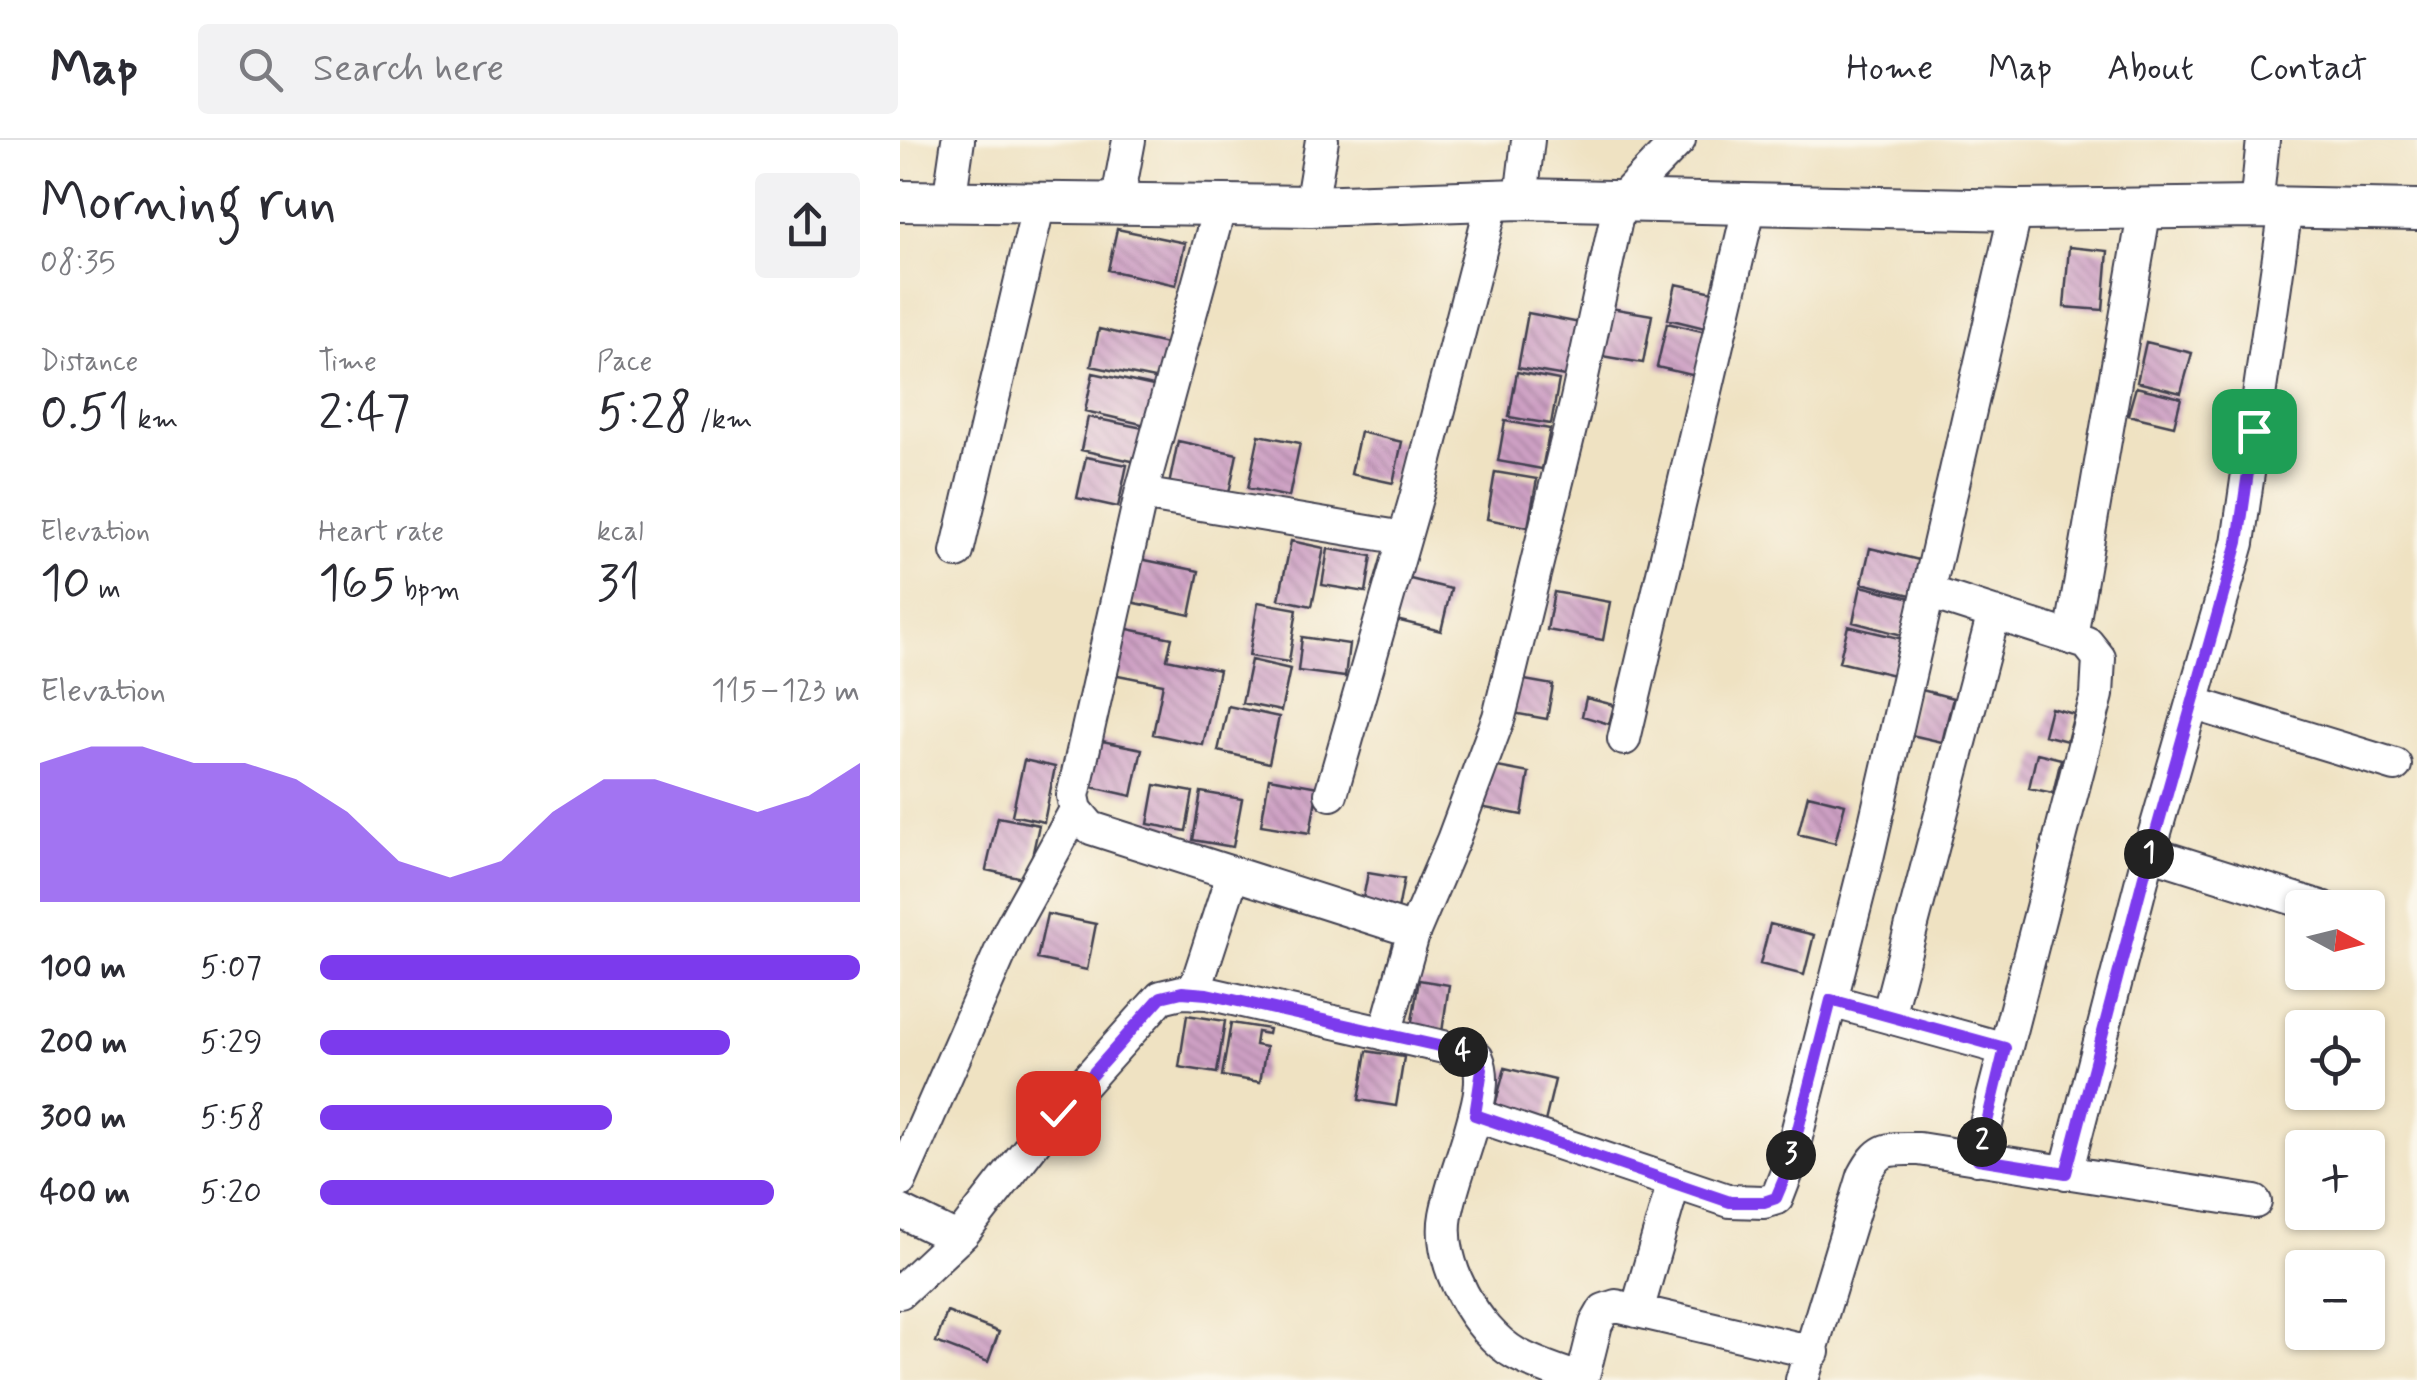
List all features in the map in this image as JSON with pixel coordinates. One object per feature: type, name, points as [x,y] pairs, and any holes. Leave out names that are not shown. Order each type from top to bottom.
[{"type":"street","points":[[949,202],[958,140]]},
{"type":"street","points":[[1117,204],[1129,140]]},
{"type":"street","points":[[1311,206],[1322,140]]},
{"type":"street","points":[[1331,794],[1404,538],[1528,140]]},
{"type":"street","points":[[1386,1034],[1414,930],[1499,717],[1576,404],[1620,201],[1679,140]]},
{"type":"street","points":[[2066,1173],[2150,853],[2238,542],[2271,207],[2263,140]]},
{"type":"street","points":[[900,201],[1311,206],[1507,199],[2016,210],[2417,210]]},
{"type":"street","points":[[958,552],[1039,203]]},
{"type":"street","points":[[1624,739],[1750,204]]},
{"type":"street","points":[[1220,205],[1141,494],[1073,796],[1076,810],[1091,828],[1414,930]]},
{"type":"street","points":[[2071,638],[2145,208]]},
{"type":"street","points":[[1475,1115],[1730,1202],[1776,1198],[1787,1172],[1831,1000],[2016,210]]},
{"type":"street","points":[[1141,494],[1404,538]]},
{"type":"street","points":[[1928,592],[2087,642],[2099,658],[2097,695],[1978,1159]]},
{"type":"street","points":[[1888,1016],[1994,613]]},
{"type":"street","points":[[2192,703],[2395,765]]},
{"type":"street","points":[[900,1182],[1010,930],[1076,810]]},
{"type":"street","points":[[2150,853],[2285,896]]},
{"type":"street","points":[[1194,993],[1233,873]]},
{"type":"street","points":[[900,1292],[957,1239],[1058,1113],[1161,997],[1182,992],[1277,1008],[1478,1058],[1482,1069],[1475,1115],[1445,1219],[1453,1275],[1474,1313],[1494,1338],[1517,1354],[1582,1380],[1596,1324],[1604,1310],[1616,1306],[1807,1366],[1864,1176],[1875,1155],[1889,1149],[1919,1149],[2256,1202]]},
{"type":"street","points":[[1831,1000],[2005,1048]]},
{"type":"street","points":[[1637,1311],[1674,1182]]},
{"type":"street","points":[[900,1211],[957,1239]]},
{"type":"building","points":[[1117,229],[1185,243],[1176,285],[1108,270]]},
{"type":"building","points":[[2069,247],[2108,251],[2103,310],[2064,307]]},
{"type":"building","points":[[1676,284],[1718,293],[1709,329],[1668,319]]},
{"type":"building","points":[[1605,307],[1652,315],[1643,363],[1596,355]]},
{"type":"building","points":[[1528,313],[1580,323],[1571,377],[1518,368]]},
{"type":"building","points":[[1667,323],[1706,332],[1696,376],[1657,367]]},
{"type":"building","points":[[1099,329],[1166,344],[1159,380],[1091,366]]},
{"type":"building","points":[[2146,342],[2192,353],[2181,393],[2137,382]]},
{"type":"building","points":[[1517,372],[1559,380],[1551,424],[1509,417]]},
{"type":"building","points":[[1093,373],[1158,387],[1150,426],[1085,411]]},
{"type":"building","points":[[2136,387],[2181,398],[2174,426],[2128,415]]},
{"type":"building","points":[[1088,417],[1148,429],[1141,463],[1081,450]]},
{"type":"building","points":[[1505,421],[1550,429],[1542,469],[1498,461]]},
{"type":"building","points":[[1360,432],[1402,442],[1393,483],[1351,474]]},
{"type":"building","points":[[1259,435],[1300,443],[1289,497],[1248,488]]},
{"type":"building","points":[[1178,441],[1237,454],[1228,498],[1169,485]]},
{"type":"building","points":[[1086,457],[1127,465],[1118,507],[1077,498]]},
{"type":"building","points":[[1495,472],[1537,479],[1528,527],[1487,519]]},
{"type":"building","points":[[1291,541],[1324,548],[1312,606],[1279,599]]},
{"type":"building","points":[[1870,548],[1927,562],[1919,597],[1862,583]]},
{"type":"building","points":[[1328,549],[1372,556],[1366,592],[1322,585]]},
{"type":"building","points":[[1140,559],[1199,571],[1190,615],[1131,602]]},
{"type":"building","points":[[1398,576],[1451,589],[1441,631],[1388,618]]},
{"type":"building","points":[[1861,586],[1911,598],[1902,635],[1853,622]]},
{"type":"building","points":[[1554,592],[1610,602],[1603,640],[1547,630]]},
{"type":"building","points":[[1258,602],[1297,609],[1289,662],[1249,656]]},
{"type":"building","points":[[1848,626],[1903,639],[1894,675],[1839,662]]},
{"type":"building","points":[[1118,627],[1172,638],[1167,659],[1219,670],[1203,745],[1153,734],[1163,684],[1108,673]]},
{"type":"building","points":[[1302,637],[1349,644],[1345,677],[1298,671]]},
{"type":"building","points":[[1251,660],[1290,669],[1281,711],[1242,703]]},
{"type":"building","points":[[1519,679],[1553,685],[1547,719],[1513,713]]},
{"type":"building","points":[[1918,689],[1953,698],[1942,742],[1907,734]]},
{"type":"building","points":[[1586,698],[1614,705],[1609,724],[1582,716]]},
{"type":"building","points":[[1228,706],[1279,717],[1269,763],[1218,751]]},
{"type":"building","points":[[2051,708],[2074,714],[2067,741],[2044,735]]},
{"type":"building","points":[[1092,739],[1142,749],[1132,796],[1083,785]]},
{"type":"building","points":[[2037,753],[2061,759],[2053,793],[2029,788]]},
{"type":"building","points":[[1024,760],[1055,767],[1044,822],[1012,815]]},
{"type":"building","points":[[1482,764],[1529,773],[1522,815],[1475,806]]},
{"type":"building","points":[[1269,778],[1318,787],[1310,833],[1261,825]]},
{"type":"building","points":[[1155,785],[1193,792],[1186,831],[1148,824]]},
{"type":"building","points":[[1201,792],[1242,799],[1233,847],[1193,840]]},
{"type":"building","points":[[1808,795],[1845,804],[1835,843],[1798,834]]},
{"type":"building","points":[[998,817],[1039,825],[1027,879],[986,870]]},
{"type":"building","points":[[1368,873],[1404,879],[1397,915],[1361,909]]},
{"type":"building","points":[[1047,914],[1096,924],[1087,970],[1037,959]]},
{"type":"building","points":[[1770,924],[1814,935],[1804,975],[1760,964]]},
{"type":"building","points":[[1419,980],[1449,985],[1442,1032],[1411,1027]]},
{"type":"building","points":[[1187,1015],[1225,1021],[1217,1073],[1179,1067]]},
{"type":"building","points":[[1231,1023],[1269,1029],[1268,1034],[1257,1032],[1255,1045],[1266,1047],[1260,1082],[1222,1076]]},
{"type":"building","points":[[1367,1051],[1404,1057],[1396,1106],[1359,1100]]},
{"type":"building","points":[[1505,1068],[1555,1080],[1544,1126],[1493,1113]]},
{"type":"building","points":[[947,1312],[999,1332],[988,1362],[936,1342]]},
{"type":"route","points":[[1058,1113],[1161,997],[1182,992],[1207,994],[1461,1051],[1478,1058],[1482,1069],[1475,1115],[1730,1202],[1764,1202],[1776,1198],[1787,1172],[1831,1000],[2005,1048],[1978,1159],[2066,1173],[2150,853],[2238,542],[2254,431]]}]
